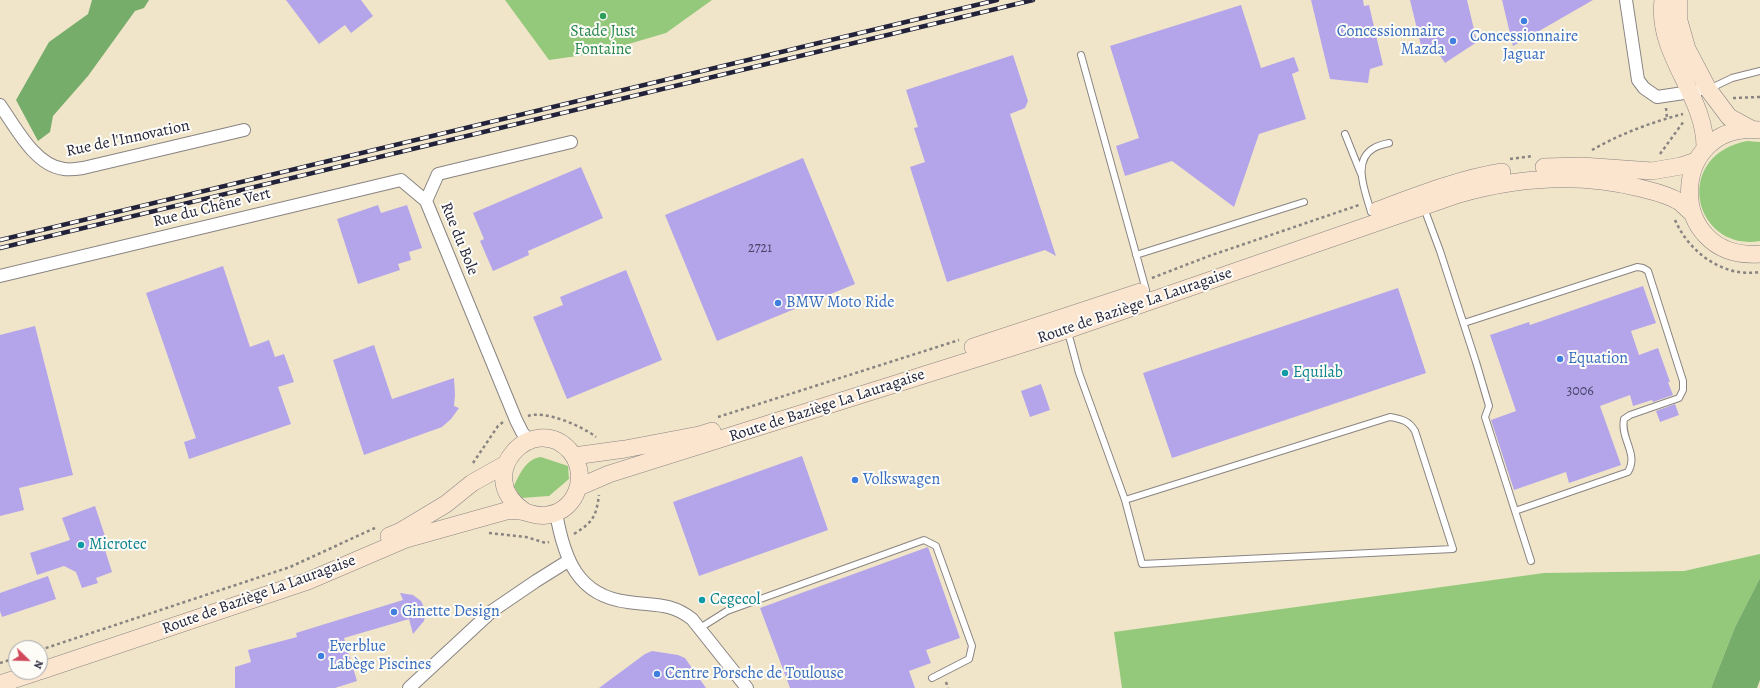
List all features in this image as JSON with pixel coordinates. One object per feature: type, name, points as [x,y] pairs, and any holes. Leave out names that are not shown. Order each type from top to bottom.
[{"type":"main road","points":[[1663,0],[1664,28],[1670,50],[1698,108],[1705,135],[1700,155],[1691,173],[1688,186],[1688,200],[1692,213],[1698,226],[1718,245],[1731,251],[1745,254],[1760,254]]},
{"type":"main road","points":[[1679,0],[1679,21],[1687,49],[1708,89],[1729,117],[1755,129]]},
{"type":"main road","points":[[1700,155],[1714,140],[1726,134],[1738,130],[1755,129]]},
{"type":"main road","name":"Route de Baziège La Lauragaise","points":[[574,456],[699,435],[1063,318],[1471,178],[1515,169],[1582,166],[1652,171],[1681,166],[1700,155]]},
{"type":"main road","name":"Route de Baziège La Lauragaise","points":[[579,487],[609,474],[1067,330],[1484,186],[1522,180],[1557,178],[1595,180],[1626,184],[1646,189],[1677,200],[1692,213]]},
{"type":"main road","points":[[542,439],[554,441],[565,447],[574,456],[579,468],[579,487],[568,505],[556,513],[540,516],[524,511],[513,503],[503,482],[506,464],[515,450],[529,441],[542,439]]},
{"type":"main road","name":"Route de Baziège La Lauragaise","points":[[48,657],[281,579],[338,558],[401,531],[446,504],[472,483],[506,464]]},
{"type":"main road","name":"Route de Baziège La Lauragaise","points":[[48,668],[308,581],[406,539],[506,511],[524,511]]},
{"type":"main road","points":[[0,684],[12,680]]},
{"type":"street","points":[[1626,0],[1638,80],[1644,88],[1657,96],[1708,89]]},
{"type":"street","name":"Rue de l'Innovation","points":[[0,105],[32,151],[47,164],[64,169],[83,168],[244,130]]},
{"type":"street","name":"Rue du Bole","points":[[529,441],[522,432],[516,420],[426,201],[438,174],[571,142]]},
{"type":"street","name":"Rue du Chêne Vert","points":[[0,276],[401,180],[426,201]]},
{"type":"street","points":[[556,513],[560,538],[568,561],[576,574],[585,583],[602,595],[628,602],[669,606],[682,611],[700,628],[746,688]]},
{"type":"street","points":[[409,688],[492,611],[568,561]]},
{"type":"lane","points":[[1081,54],[1146,290]]},
{"type":"lane","points":[[1708,89],[1732,78],[1760,71]]},
{"type":"lane","points":[[1345,134],[1360,174],[1371,212]]},
{"type":"lane","points":[[1360,174],[1365,157],[1374,148],[1390,143]]},
{"type":"lane","points":[[1136,255],[1304,202]]},
{"type":"lane","points":[[1423,206],[1464,323],[1489,406],[1485,417],[1531,561]]},
{"type":"lane","points":[[1464,323],[1637,267],[1643,268],[1648,271],[1683,381],[1683,390],[1679,398],[1630,415],[1624,419],[1622,428],[1632,458],[1632,466],[1628,472],[1515,511]]},
{"type":"lane","points":[[1067,330],[1079,373],[1125,500],[1142,564],[1453,549],[1415,431],[1404,419],[1390,417],[1125,500]]},
{"type":"lane","points":[[700,628],[726,611],[924,540],[936,546],[972,646],[969,659],[932,678]]},
{"type":"path","points":[[1732,98],[1760,97]]},
{"type":"path","points":[[1592,150],[1612,138],[1667,118],[1690,113]]},
{"type":"path","points":[[1657,157],[1661,154],[1686,118]]},
{"type":"path","points":[[1209,256],[1211,263]]},
{"type":"path","points":[[528,416],[534,414],[549,416],[576,426],[598,438]]},
{"type":"path","points":[[471,465],[498,426],[504,422],[510,421]]},
{"type":"path","points":[[570,536],[591,522],[595,515],[600,490]]},
{"type":"path","points":[[48,647],[290,567],[376,527]]},
{"type":"path","points":[[485,533],[500,533],[526,537],[546,543],[549,542]]},
{"type":"green space","points":[[92,0],[149,0],[144,8],[135,11],[88,76],[53,116],[50,132],[38,141],[16,100],[49,42],[88,14]]},
{"type":"green space","name":"Stade Just Fontaine","points":[[505,0],[712,0],[666,33],[598,53],[549,60]]},
{"type":"green space","points":[[1747,141],[1760,142],[1760,241],[1737,240],[1719,232],[1707,218],[1700,201],[1700,182],[1708,164],[1723,150]]},
{"type":"green space","points":[[541,457],[568,466],[569,479],[549,496],[521,498],[514,486],[516,481],[527,464],[536,458]]},
{"type":"green space","points":[[1760,554],[1760,578],[1735,627],[1711,688],[1122,688],[1114,632],[1544,573],[1684,571]]},
{"type":"green space","points":[[1760,578],[1760,680],[1757,688],[1711,688],[1735,627]]},
{"type":"building","points":[[286,0],[361,0],[373,16],[351,33],[345,25],[319,44]]},
{"type":"building","points":[[1311,0],[1363,0],[1364,6],[1369,5],[1383,65],[1370,69],[1368,83],[1330,79]]},
{"type":"building","points":[[1410,0],[1467,0],[1477,42],[1445,63],[1437,51],[1423,54]]},
{"type":"building","points":[[1502,0],[1593,0],[1513,46]]},
{"type":"building","points":[[1241,5],[1261,68],[1294,57],[1299,71],[1292,74],[1306,119],[1259,134],[1234,207],[1172,161],[1125,176],[1116,146],[1139,138],[1110,46]]},
{"type":"building","points":[[1013,55],[1028,101],[1025,108],[1010,114],[1056,256],[1045,250],[947,282],[910,167],[925,162],[914,128],[918,127],[906,90]]},
{"type":"building","points":[[803,158],[855,284],[717,341],[665,215]]},
{"type":"building","points":[[581,167],[603,218],[528,251],[529,255],[493,271],[480,241],[484,239],[473,213]]},
{"type":"building","points":[[378,205],[381,213],[407,205],[422,248],[409,252],[411,260],[398,264],[400,270],[358,284],[337,219]]},
{"type":"building","points":[[223,266],[250,347],[269,340],[275,357],[284,354],[294,382],[278,387],[291,424],[189,459],[184,442],[196,438],[146,293]]},
{"type":"building","points":[[626,270],[662,360],[567,399],[533,317],[563,305],[560,297]]},
{"type":"building","points":[[1643,286],[1656,323],[1631,331],[1639,355],[1658,348],[1673,395],[1653,402],[1652,400],[1633,406],[1630,395],[1600,406],[1621,465],[1569,483],[1566,472],[1514,490],[1491,420],[1516,411],[1490,335],[1529,322],[1530,325]]},
{"type":"building","name":"Equilab","points":[[1398,288],[1426,373],[1172,458],[1143,373]]},
{"type":"building","points":[[35,326],[73,475],[19,488],[24,510],[0,516],[0,335]]},
{"type":"building","points":[[374,345],[392,399],[454,378],[454,406],[459,408],[451,419],[442,427],[364,455],[333,360]]},
{"type":"building","points":[[1041,384],[1050,410],[1030,417],[1021,391]]},
{"type":"building","points":[[1675,404],[1679,415],[1660,422],[1656,411]]},
{"type":"building","points":[[802,456],[828,530],[699,576],[673,502]]},
{"type":"building","name":"Microtec","points":[[95,506],[109,548],[105,550],[112,572],[96,578],[98,583],[82,588],[76,572],[64,566],[37,575],[30,553],[70,540],[62,518]]},
{"type":"building","points":[[928,547],[960,638],[926,650],[931,663],[909,671],[915,688],[790,688],[760,608]]},
{"type":"building","points":[[48,576],[56,599],[2,617],[0,611],[0,593]]},
{"type":"building","points":[[400,593],[413,595],[421,601],[426,611],[424,621],[413,634],[409,619],[344,638],[357,681],[335,688],[235,688],[235,667],[251,662],[248,650],[297,637],[296,633],[403,600]]},
{"type":"building","name":"Centre Porsche de Toulouse","points":[[652,651],[678,655],[685,658],[706,688],[599,688],[645,654]]},
{"type":"railway","points":[[0,240],[997,0]]},
{"type":"railway","points":[[0,248],[1033,0]]},
{"type":"place","name":"Stade Just Fontaine","points":[[603,16]]},
{"type":"place","name":"Concessionnaire Jaguar","points":[[1524,21]]},
{"type":"place","name":"Concessionnaire Mazda","points":[[1453,41]]},
{"type":"place","name":"BMW Moto Ride","points":[[778,303]]},
{"type":"place","name":"Equation","points":[[1560,359]]},
{"type":"place","name":"Equilab","points":[[1285,373]]},
{"type":"place","name":"Volkswagen","points":[[855,480]]},
{"type":"place","name":"Microtec","points":[[81,545]]},
{"type":"place","name":"Cegecol","points":[[702,600]]},
{"type":"place","name":"Ginette Design","points":[[394,612]]},
{"type":"place","name":"Everblue Labège Piscines","points":[[321,656]]},
{"type":"place","name":"Centre Porsche de Toulouse","points":[[657,674]]}]
